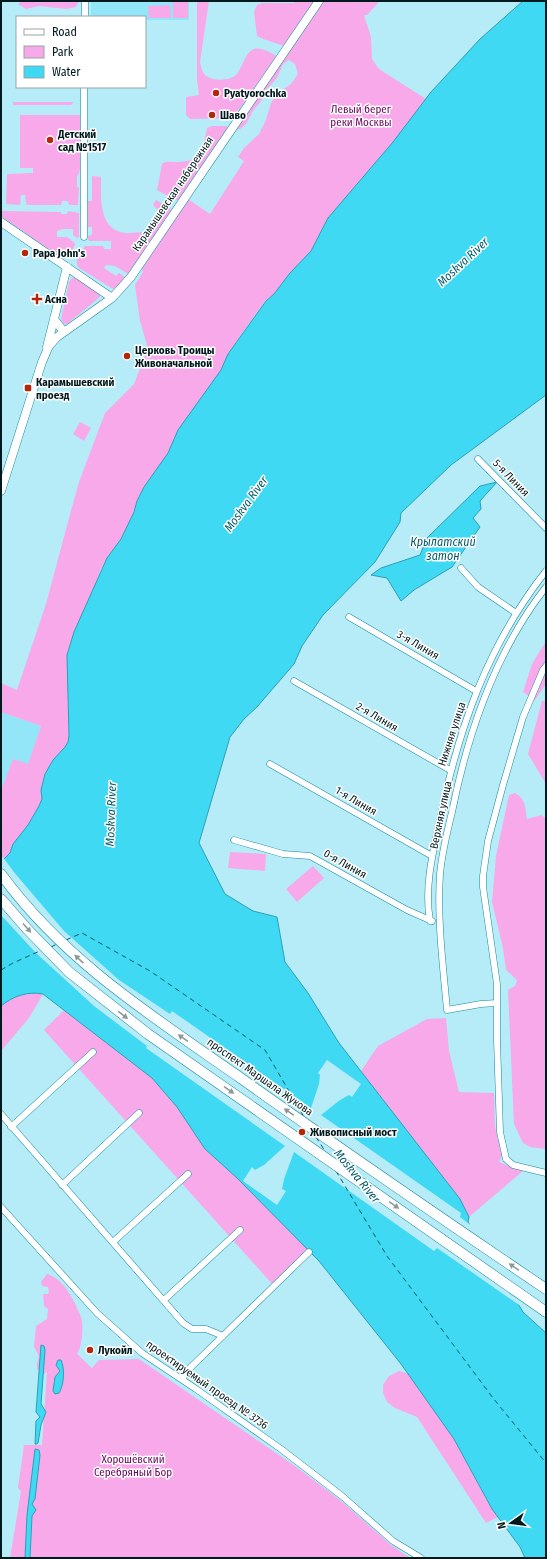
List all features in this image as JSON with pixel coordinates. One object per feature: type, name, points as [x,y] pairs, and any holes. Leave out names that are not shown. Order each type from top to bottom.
[{"type":"main road","name":"проспект Маршала Жукова","points":[[1,874],[62,944],[109,985],[349,1154],[546,1289]]},
{"type":"main road","points":[[1,899],[28,930],[69,972],[142,1029],[546,1312]]},
{"type":"street","points":[[84,1],[85,16]]},
{"type":"street","name":"Карамышевская набережная","points":[[1,491],[42,362],[52,341],[112,298],[131,277],[319,1]]},
{"type":"street","points":[[84,88],[84,237]]},
{"type":"street","points":[[1,222],[112,298]]},
{"type":"street","points":[[46,352],[67,267]]},
{"type":"street","points":[[53,321],[60,335]]},
{"type":"street","name":"5-я Линия","points":[[478,459],[546,528]]},
{"type":"street","points":[[460,568],[478,587],[516,613]]},
{"type":"street","name":"Нижняя улица","points":[[430,921],[428,909],[432,856],[450,770],[476,691],[492,655],[516,613],[546,571]]},
{"type":"street","name":"Верхняя улица","points":[[497,1003],[481,1004],[447,1010],[439,924],[440,874],[442,856],[460,774],[471,735],[485,695],[501,660],[525,618],[546,587]]},
{"type":"street","name":"3-я Линия","points":[[349,616],[476,691]]},
{"type":"street","points":[[546,666],[523,717],[488,841],[483,887],[497,984],[499,1122],[504,1154],[508,1162],[514,1165],[546,1173]]},
{"type":"street","name":"2-я Линия","points":[[294,681],[450,770]]},
{"type":"street","name":"1-я Линия","points":[[270,764],[432,856]]},
{"type":"street","name":"0-я Линия","points":[[234,840],[283,854],[310,856],[407,910],[439,924]]},
{"type":"street","points":[[11,1127],[93,1052]]},
{"type":"street","points":[[1,1114],[183,1323],[189,1328],[196,1330],[206,1329],[223,1336]]},
{"type":"street","points":[[62,1185],[139,1114]]},
{"type":"street","points":[[112,1242],[188,1174]]},
{"type":"street","name":"проектируемый проезд № 3736","points":[[1,1207],[97,1313],[142,1353],[182,1379],[281,1449],[342,1496],[393,1541],[421,1558]]},
{"type":"street","points":[[164,1300],[240,1230]]},
{"type":"street","points":[[182,1379],[189,1369],[309,1252]]},
{"type":"shaded area","points":[[91,1],[189,1],[189,20],[146,20],[146,16],[91,16]]},
{"type":"shaded area","points":[[1,712],[41,726],[28,765],[13,759],[1,791]]},
{"type":"green space","points":[[21,1],[79,1],[76,7],[66,9],[39,6],[26,9],[18,4]]},
{"type":"green space","points":[[173,1],[188,1],[188,18],[173,18]]},
{"type":"green space","points":[[197,1],[209,1],[200,62],[206,76],[221,80],[233,77],[238,72],[248,54],[254,49],[265,50],[276,57],[233,118],[190,119],[186,115],[186,97],[199,95],[197,80]]},
{"type":"green space","points":[[296,1],[315,1],[284,46],[257,36],[254,12],[257,5],[262,3],[294,3]]},
{"type":"green space","name":"Левый берег реки Москвы","points":[[323,1],[380,1],[367,15],[364,15],[371,37],[372,59],[379,69],[426,99],[393,142],[328,218],[311,251],[290,273],[274,294],[265,301],[228,354],[221,370],[178,430],[168,453],[144,488],[121,539],[101,569],[74,632],[67,655],[68,742],[53,760],[45,774],[41,790],[42,799],[39,806],[28,825],[13,844],[10,853],[1,862],[1,791],[13,759],[28,764],[41,726],[1,712],[1,683],[17,690],[46,604],[79,482],[105,413],[134,384],[144,358],[147,345],[140,321],[135,285],[143,272],[142,269],[188,199],[210,214],[244,161],[238,157],[244,148],[259,134],[266,120],[271,103],[278,93],[291,84],[298,74],[295,64],[289,60],[283,64],[277,78],[266,90],[262,100],[253,111],[246,124],[240,129],[234,130]]},
{"type":"green space","points":[[170,5],[171,18],[149,18],[148,6]]},
{"type":"green space","points":[[13,102],[74,102],[71,105],[13,105]]},
{"type":"green space","points":[[20,115],[80,115],[80,168],[77,176],[77,186],[79,188],[78,205],[69,205],[68,201],[62,201],[61,205],[27,205],[25,195],[21,195],[20,205],[6,204],[7,174],[33,173],[33,168],[20,168]]},
{"type":"green space","points":[[212,126],[226,126],[228,128],[178,200],[175,200],[157,190],[162,164],[164,162],[183,162],[195,158],[202,150],[207,128]]},
{"type":"green space","points":[[92,176],[101,177],[101,202],[103,211],[110,226],[116,231],[125,233],[144,233],[159,211],[153,205],[156,200],[170,208],[171,211],[128,274],[115,266],[106,265],[104,268],[116,276],[119,273],[125,277],[120,285],[113,289],[79,268],[77,265],[77,259],[85,246],[103,246],[104,249],[111,249],[111,241],[89,241],[88,239],[88,236],[92,235],[92,227],[88,227],[88,201],[92,201]]},
{"type":"green space","points":[[1,209],[3,211],[61,212],[61,214],[67,214],[68,211],[79,213],[79,237],[77,238],[73,235],[73,229],[63,229],[57,231],[57,237],[67,237],[75,243],[73,250],[68,256],[64,259],[61,258],[1,216]]},
{"type":"green space","points":[[72,278],[76,278],[99,294],[100,297],[67,324],[64,324],[61,319],[69,282]]},
{"type":"green space","points":[[80,422],[91,428],[84,441],[73,434]]},
{"type":"green space","points":[[546,641],[546,684],[535,700],[523,692],[532,664]]},
{"type":"green space","points":[[542,701],[546,701],[546,784],[528,754]]},
{"type":"green space","points":[[515,793],[519,795],[523,801],[527,819],[541,815],[546,818],[546,1149],[530,1147],[523,1143],[514,1124],[508,990],[515,986],[517,980],[506,970],[503,948],[492,902],[496,856],[509,795]]},
{"type":"green space","points":[[230,852],[266,854],[265,871],[228,868]]},
{"type":"green space","points":[[313,866],[324,878],[297,902],[286,889]]},
{"type":"green space","points":[[37,992],[43,994],[29,1018],[1,1051],[1,1006],[10,998]]},
{"type":"green space","points":[[64,1010],[152,1078],[177,1107],[205,1149],[237,1178],[310,1251],[274,1286],[44,1030]]},
{"type":"green space","points":[[446,1018],[449,1051],[459,1092],[494,1093],[495,1127],[502,1156],[499,1162],[523,1171],[469,1217],[460,1199],[361,1071],[378,1046],[427,1019]]},
{"type":"green space","name":"Хорошёвский Серебряный Бор","points":[[47,1274],[53,1276],[64,1285],[76,1305],[81,1317],[82,1325],[81,1341],[77,1354],[92,1368],[99,1360],[139,1359],[295,1466],[340,1500],[391,1545],[410,1558],[10,1558],[21,1491],[18,1488],[24,1445],[42,1445],[47,1372],[44,1374],[37,1369],[39,1356],[34,1347],[36,1326],[47,1319],[48,1309],[44,1306],[43,1294],[48,1294],[49,1292],[48,1287],[42,1286],[41,1282]]},
{"type":"green space","points":[[399,1371],[409,1374],[454,1439],[485,1497],[498,1517],[486,1523],[417,1417],[395,1408],[387,1402],[383,1393],[383,1385],[389,1376]]},
{"type":"water","name":"Moskva River","points":[[523,1],[546,1],[546,395],[451,465],[401,513],[400,522],[375,562],[323,615],[302,646],[294,664],[257,707],[244,719],[230,737],[199,843],[225,894],[253,911],[277,917],[285,962],[308,993],[339,1043],[460,1199],[469,1217],[468,1222],[523,1312],[546,1333],[546,1558],[525,1558],[520,1547],[492,1509],[454,1439],[401,1364],[319,1261],[237,1178],[205,1149],[177,1107],[152,1078],[43,994],[32,993],[21,995],[11,999],[1,1006],[1,862],[10,853],[13,844],[28,825],[39,806],[42,799],[41,790],[45,774],[53,760],[68,742],[67,655],[74,632],[107,558],[121,539],[144,487],[168,453],[178,430],[221,370],[228,354],[266,301],[274,294],[290,273],[311,251],[328,218],[393,142],[431,92],[480,39]]},
{"type":"water","name":"Крылатский затон","points":[[497,482],[480,501],[481,509],[473,518],[480,527],[452,567],[414,590],[401,601],[387,578],[371,575],[381,568],[420,555],[427,538],[480,486]]},
{"type":"water","points":[[41,1345],[44,1346],[45,1350],[41,1404],[46,1412],[41,1425],[38,1443],[35,1444],[36,1421],[40,1417],[36,1412]]},
{"type":"water","points":[[58,1360],[61,1360],[63,1377],[61,1390],[59,1393],[55,1394],[53,1391],[55,1377],[60,1371],[56,1365]]},
{"type":"water","points":[[35,1449],[39,1450],[40,1455],[35,1499],[32,1504],[36,1510],[32,1516],[30,1558],[25,1558],[27,1515]]},
{"type":"pier","name":"Живописный мост","points":[[3,857],[64,931],[119,980],[170,1014],[172,1011],[311,1108],[319,1084],[320,1075],[318,1073],[327,1060],[361,1084],[352,1097],[349,1095],[340,1100],[321,1115],[461,1213],[460,1217],[472,1226],[522,1307],[437,1248],[434,1251],[294,1152],[284,1179],[282,1189],[286,1191],[277,1205],[243,1181],[252,1167],[255,1170],[264,1165],[285,1146],[146,1048],[147,1046],[94,1006],[36,953],[1,915],[1,859]]},
{"type":"ferry route","points":[[66,940],[82,933],[150,971],[265,1050],[304,1117]]},
{"type":"ferry route","points":[[51,947],[57,944]]},
{"type":"ferry route","points":[[1,970],[42,950]]},
{"type":"ferry route","points":[[316,1137],[325,1151]]},
{"type":"ferry route","points":[[336,1171],[387,1256],[493,1398],[546,1463]]},
{"type":"place","name":"Pyatyorochka","points":[[216,93]]},
{"type":"place","name":"Шаво","points":[[212,115]]},
{"type":"place","name":"Детский сад №1517","points":[[50,140]]},
{"type":"place","name":"Papa John's","points":[[25,253]]},
{"type":"place","name":"Асна","points":[[37,299]]},
{"type":"place","name":"Церковь Троицы Живоначальной","points":[[127,356]]},
{"type":"place","name":"Карамышевский проезд","points":[[28,388]]},
{"type":"place","name":"Живописный мост","points":[[302,1132]]},
{"type":"place","name":"Лукойл","points":[[90,1350]]}]
